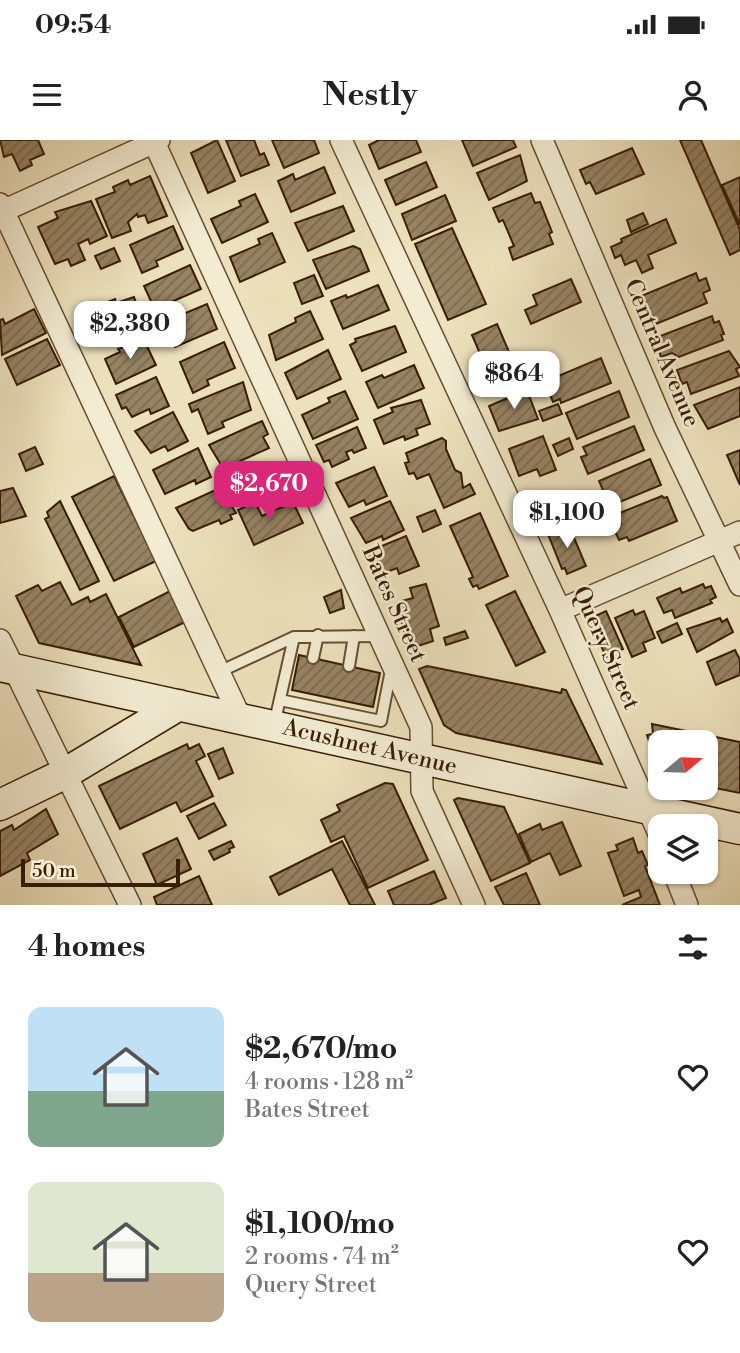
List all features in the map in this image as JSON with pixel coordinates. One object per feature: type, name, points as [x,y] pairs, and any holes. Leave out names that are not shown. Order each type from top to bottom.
[{"type":"main road","name":"Acushnet Avenue","points":[[7,667],[240,717],[277,712],[378,734],[422,759],[740,829]]},
{"type":"main road","points":[[0,805],[64,774],[179,705]]},
{"type":"street","name":"Query Street","points":[[341,140],[560,610],[651,814]]},
{"type":"street","name":"Central Avenue","points":[[542,140],[664,428],[740,585]]},
{"type":"street","points":[[156,141],[1,207],[240,717]]},
{"type":"street","name":"Bates Street","points":[[156,141],[421,727],[422,791],[474,905]]},
{"type":"street","points":[[560,610],[740,532]]},
{"type":"street","points":[[0,640],[7,667],[130,905]]},
{"type":"street","points":[[679,884],[687,905]]},
{"type":"lane","points":[[313,658],[318,635]]},
{"type":"lane","points":[[219,672],[294,636],[379,636]]},
{"type":"lane","points":[[294,636],[277,712],[302,705],[340,712],[378,734],[392,664]]},
{"type":"lane","points":[[349,666],[354,636]]},
{"type":"lane","points":[[302,705],[305,692]]},
{"type":"lane","points":[[340,712],[342,700]]},
{"type":"building","points":[[0,140],[38,140],[44,154],[30,160],[32,165],[20,171],[12,154],[4,157]]},
{"type":"building","points":[[217,140],[235,181],[208,193],[191,153]]},
{"type":"building","points":[[226,140],[254,140],[260,155],[264,153],[269,165],[241,176]]},
{"type":"building","points":[[272,140],[314,140],[319,153],[284,168]]},
{"type":"building","points":[[379,140],[416,140],[421,152],[379,169],[369,145]]},
{"type":"building","points":[[462,140],[513,140],[516,147],[473,166]]},
{"type":"building","points":[[680,140],[701,140],[740,230],[740,250],[730,255]]},
{"type":"building","points":[[632,148],[644,174],[596,194],[590,182],[586,184],[580,170]]},
{"type":"building","points":[[520,155],[527,181],[489,200],[477,173]]},
{"type":"building","points":[[426,162],[437,187],[396,205],[385,180]]},
{"type":"building","points":[[324,167],[335,193],[291,212],[278,181],[293,174],[295,180]]},
{"type":"building","points":[[150,176],[167,216],[148,223],[145,215],[138,217],[137,214],[128,222],[131,231],[112,238],[96,199],[115,192],[113,187],[128,180],[130,185]]},
{"type":"building","points":[[740,177],[740,225],[722,185]]},
{"type":"building","points":[[531,193],[535,203],[540,202],[552,232],[549,234],[553,244],[513,260],[509,248],[514,246],[503,220],[499,222],[493,208]]},
{"type":"building","points":[[255,194],[268,222],[222,243],[211,219],[241,206],[239,201]]},
{"type":"building","points":[[445,195],[456,221],[412,240],[402,214]]},
{"type":"building","points":[[91,201],[107,236],[90,244],[88,239],[78,244],[85,260],[71,266],[68,259],[55,264],[38,227],[58,218],[55,212]]},
{"type":"building","points":[[343,206],[354,231],[308,251],[295,223]]},
{"type":"building","points":[[643,213],[648,224],[631,232],[627,220]]},
{"type":"building","points":[[666,219],[676,243],[648,255],[653,268],[642,273],[636,260],[625,265],[621,255],[615,258],[611,247],[622,242],[621,239]]},
{"type":"building","points":[[173,226],[183,249],[156,261],[158,266],[142,273],[130,245]]},
{"type":"building","points":[[452,228],[486,304],[448,320],[415,244]]},
{"type":"building","points":[[272,233],[285,262],[240,282],[230,257],[260,244],[258,239]]},
{"type":"building","points":[[353,246],[360,249],[369,271],[326,289],[313,260]]},
{"type":"building","points":[[114,248],[120,261],[101,269],[95,256]]},
{"type":"building","points":[[190,265],[201,289],[169,303],[171,307],[164,311],[168,318],[150,326],[146,316],[156,312],[144,286]]},
{"type":"building","points":[[696,273],[699,281],[706,278],[710,290],[703,293],[707,303],[656,324],[653,317],[648,319],[639,297]]},
{"type":"building","points":[[314,275],[323,296],[302,304],[294,283]]},
{"type":"building","points":[[571,279],[581,302],[531,324],[525,310],[537,305],[533,295]]},
{"type":"building","points":[[378,285],[389,310],[343,329],[331,301],[346,295],[347,298]]},
{"type":"building","points":[[134,297],[140,314],[121,321],[123,328],[93,336],[86,318],[97,314],[94,307],[115,299],[116,303]]},
{"type":"building","points":[[207,304],[217,329],[175,347],[164,322]]},
{"type":"building","points":[[34,309],[46,333],[2,355],[0,320],[3,319],[5,324]]},
{"type":"building","points":[[310,311],[323,339],[276,360],[269,335],[296,322],[295,318]]},
{"type":"building","points":[[712,316],[714,323],[719,321],[724,334],[721,335],[723,340],[679,357],[672,353],[661,357],[655,338]]},
{"type":"building","points":[[497,324],[515,366],[490,377],[472,335]]},
{"type":"building","points":[[395,326],[406,352],[362,371],[350,345],[356,342],[355,339]]},
{"type":"building","points":[[47,339],[60,365],[17,385],[5,359]]},
{"type":"building","points":[[144,340],[156,365],[116,384],[105,359],[120,352],[118,349]]},
{"type":"building","points":[[224,342],[235,368],[207,380],[209,385],[193,393],[180,362]]},
{"type":"building","points":[[328,350],[341,379],[297,399],[285,373]]},
{"type":"building","points":[[729,351],[740,367],[736,369],[739,376],[691,394],[687,382],[682,384],[677,370]]},
{"type":"building","points":[[601,358],[611,383],[561,403],[560,399],[553,402],[547,387],[553,385],[551,379]]},
{"type":"building","points":[[414,365],[424,388],[378,408],[366,382],[382,375],[384,378]]},
{"type":"building","points":[[156,377],[169,406],[151,414],[149,409],[132,417],[126,407],[122,409],[116,395]]},
{"type":"building","points":[[243,382],[251,410],[222,422],[224,427],[208,434],[198,409],[192,412],[189,404]]},
{"type":"building","points":[[740,387],[740,416],[708,429],[694,405]]},
{"type":"building","points":[[527,390],[538,419],[499,431],[489,406]]},
{"type":"building","points":[[345,391],[358,419],[313,439],[302,415],[330,402],[328,398]]},
{"type":"building","points":[[619,391],[629,417],[577,439],[566,413]]},
{"type":"building","points":[[421,400],[430,424],[416,429],[418,435],[405,440],[404,436],[384,444],[374,420],[393,412],[391,408]]},
{"type":"building","points":[[558,404],[562,414],[543,421],[539,411]]},
{"type":"building","points":[[173,412],[188,441],[168,451],[165,446],[151,453],[135,431]]},
{"type":"building","points":[[262,421],[268,434],[263,437],[269,448],[240,461],[242,465],[226,473],[209,445]]},
{"type":"building","points":[[634,426],[644,450],[588,474],[581,457],[587,455],[583,447]]},
{"type":"building","points":[[357,427],[366,448],[354,453],[352,450],[346,452],[349,459],[332,467],[329,460],[324,462],[316,445]]},
{"type":"building","points":[[543,436],[556,470],[540,476],[537,469],[519,476],[509,449]]},
{"type":"building","points":[[442,438],[446,441],[446,449],[455,470],[461,473],[463,488],[470,484],[475,494],[444,508],[429,474],[417,479],[414,473],[409,474],[405,463],[409,462],[406,453]]},
{"type":"building","points":[[569,438],[573,449],[558,456],[553,445]]},
{"type":"building","points":[[35,447],[43,464],[26,471],[19,454]]},
{"type":"building","points":[[198,448],[211,477],[196,484],[195,480],[165,494],[153,470]]},
{"type":"building","points":[[740,450],[740,485],[727,455]]},
{"type":"building","points":[[650,459],[661,485],[610,506],[599,481]]},
{"type":"building","points":[[276,463],[287,484],[269,492],[271,496],[254,499],[245,476]]},
{"type":"building","points":[[374,467],[387,496],[366,505],[364,500],[349,507],[336,483]]},
{"type":"building","points":[[114,476],[156,561],[114,581],[72,497]]},
{"type":"building","points":[[13,488],[26,516],[0,523],[0,491]]},
{"type":"building","points":[[220,488],[236,513],[230,515],[232,519],[221,524],[219,520],[193,531],[189,529],[176,508]]},
{"type":"building","points":[[662,496],[667,497],[677,521],[629,541],[627,537],[619,540],[613,527],[621,524],[617,514]]},
{"type":"building","points":[[60,501],[99,581],[80,590],[45,519],[49,517],[47,512]]},
{"type":"building","points":[[390,501],[404,530],[383,540],[382,536],[366,543],[351,518]]},
{"type":"building","points":[[255,502],[262,516],[293,502],[303,523],[254,545],[238,510]]},
{"type":"building","points":[[435,510],[441,524],[423,532],[417,517]]},
{"type":"building","points":[[480,513],[508,576],[479,589],[477,585],[473,587],[469,579],[473,577],[450,526]]},
{"type":"building","points":[[569,526],[586,566],[567,574],[565,568],[562,569],[548,534]]},
{"type":"building","points":[[406,536],[419,566],[399,574],[397,568],[377,576],[367,552]]},
{"type":"building","points":[[60,582],[72,605],[88,597],[90,602],[106,594],[141,665],[39,643],[16,596],[38,585],[42,591]]},
{"type":"building","points":[[426,584],[439,626],[430,629],[433,641],[415,647],[412,634],[405,636],[400,616],[405,614],[402,601],[413,598],[410,588]]},
{"type":"building","points":[[703,584],[705,588],[711,586],[716,597],[710,600],[712,603],[675,618],[672,610],[664,613],[657,598],[680,588],[682,593]]},
{"type":"building","points":[[341,590],[344,608],[330,613],[324,597]]},
{"type":"building","points":[[170,591],[185,622],[134,647],[119,617]]},
{"type":"building","points":[[515,591],[545,652],[516,666],[486,605]]},
{"type":"building","points":[[633,610],[635,615],[644,611],[655,638],[643,643],[646,651],[632,657],[615,618]]},
{"type":"building","points":[[606,611],[623,649],[606,657],[589,619]]},
{"type":"building","points":[[720,618],[722,622],[727,619],[733,632],[697,652],[687,629]]},
{"type":"building","points":[[677,623],[682,634],[662,643],[657,632]]},
{"type":"building","points":[[465,631],[468,638],[446,645],[444,638]]},
{"type":"building","points":[[735,650],[740,660],[740,675],[716,685],[707,662]]},
{"type":"building","points":[[299,655],[380,673],[373,707],[292,690]]},
{"type":"building","points":[[427,666],[561,693],[562,689],[566,690],[602,764],[456,733],[444,725],[419,669]]},
{"type":"building","points":[[652,724],[681,730],[653,730]]},
{"type":"building","points":[[718,738],[740,742],[740,793],[718,789]]},
{"type":"building","points":[[187,744],[189,749],[199,744],[205,756],[196,761],[213,796],[181,812],[176,802],[120,829],[99,786]]},
{"type":"building","points":[[223,748],[233,773],[219,779],[208,754]]},
{"type":"building","points":[[385,783],[393,784],[428,860],[368,888],[344,836],[331,842],[321,820],[340,811],[337,805]]},
{"type":"building","points":[[458,798],[504,807],[530,863],[491,881],[454,800]]},
{"type":"building","points":[[214,803],[226,825],[199,839],[187,816]]},
{"type":"building","points":[[46,809],[58,834],[27,853],[30,860],[0,876],[0,831],[12,825],[14,830]]},
{"type":"building","points":[[562,822],[581,866],[560,875],[550,853],[531,862],[519,834],[540,824],[542,830]]},
{"type":"building","points":[[177,838],[191,869],[157,885],[143,854]]},
{"type":"building","points":[[633,838],[638,853],[642,851],[648,865],[645,866],[648,884],[652,884],[660,905],[622,905],[641,897],[639,890],[624,896],[608,853],[618,850],[616,845]]},
{"type":"building","points":[[231,841],[234,847],[229,849],[230,852],[214,860],[209,851]]},
{"type":"building","points":[[342,841],[375,905],[350,905],[332,869],[279,895],[270,877]]},
{"type":"building","points":[[434,871],[446,898],[429,905],[394,905],[388,891]]},
{"type":"building","points":[[526,873],[540,905],[504,905],[495,887]]},
{"type":"building","points":[[199,876],[212,905],[157,905],[154,897]]}]
